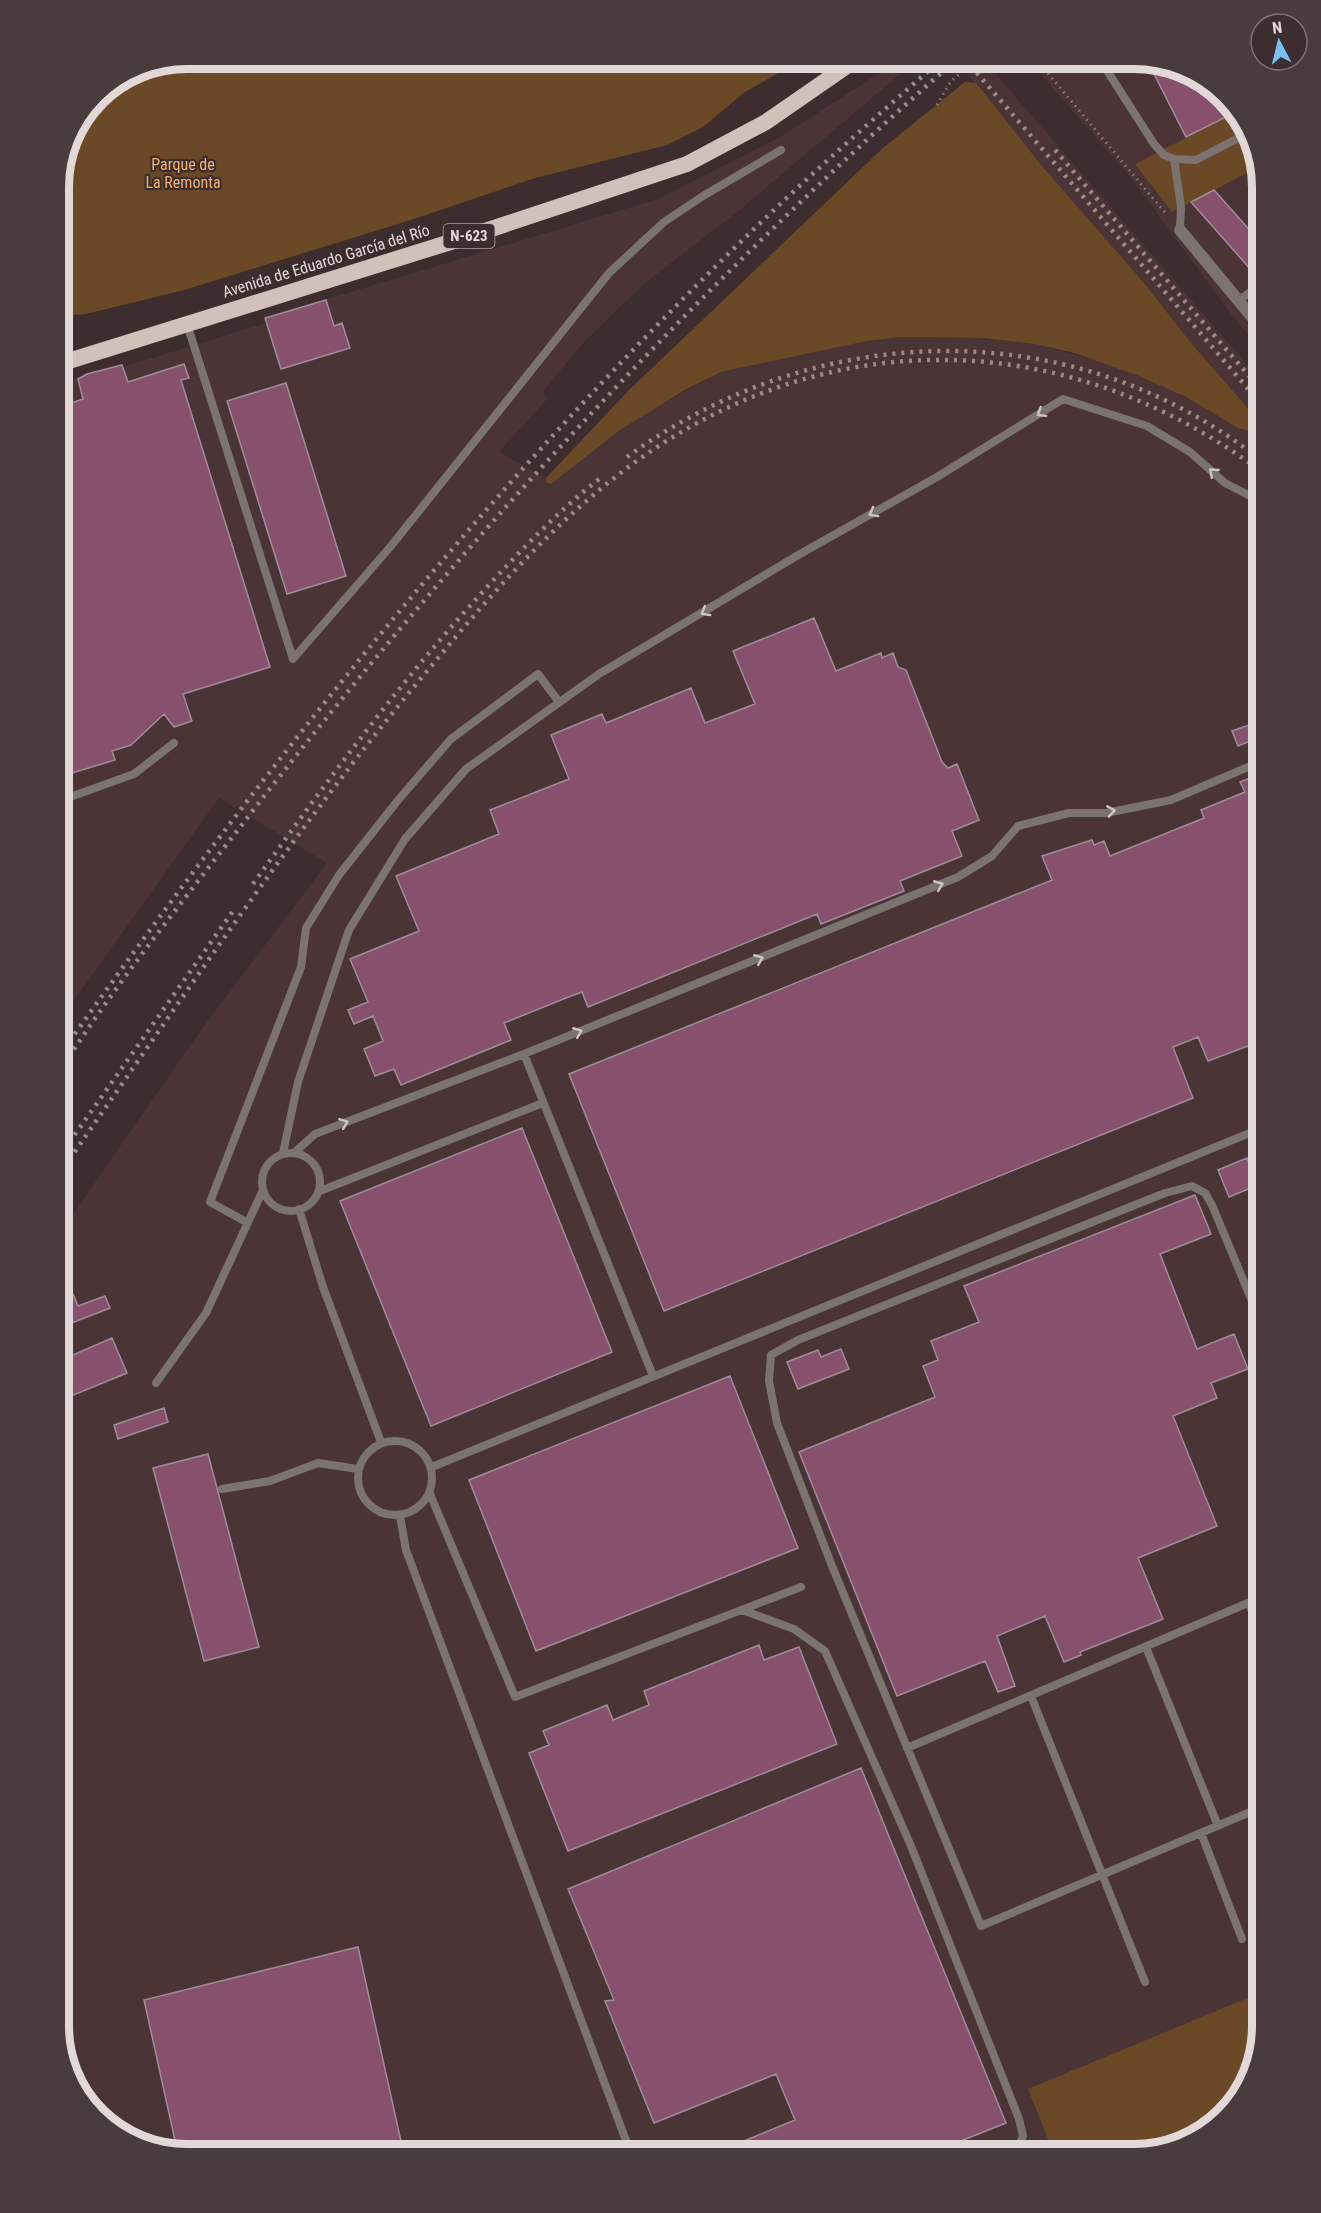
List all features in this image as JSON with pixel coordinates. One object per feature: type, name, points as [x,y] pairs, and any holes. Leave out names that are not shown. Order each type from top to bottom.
[{"type":"highway","name":"Avenida de Eduardo García del Río","points":[[69,361],[470,236],[687,164],[766,122],[843,69]]},
{"type":"street","points":[[1180,231],[1252,316]]},
{"type":"lane","points":[[1106,69],[1154,144],[1164,155],[1174,159],[1196,160],[1241,137]]},
{"type":"lane","points":[[186,323],[294,659],[391,546],[609,273],[664,222],[781,150]]},
{"type":"lane","points":[[1174,159],[1181,207],[1180,231]]},
{"type":"lane","points":[[1239,300],[1252,291]]},
{"type":"lane","points":[[283,1153],[298,1082],[349,930],[405,839],[466,769],[599,674],[800,554],[938,477],[1064,399],[1147,426],[1190,452],[1226,483],[1252,496]]},
{"type":"lane","points":[[248,1223],[210,1202],[301,967],[306,928],[339,875],[451,740],[538,674],[559,702]]},
{"type":"lane","points":[[69,797],[134,774],[174,742]]},
{"type":"lane","points":[[295,1152],[315,1134],[524,1054],[958,877],[992,856],[1018,826],[1069,813],[1106,813],[1171,800],[1252,766]]},
{"type":"lane","points":[[524,1054],[653,1376]]},
{"type":"lane","points":[[320,1191],[320,1173],[306,1156],[295,1152],[283,1153],[265,1167],[262,1178],[263,1190],[268,1200],[277,1208],[288,1211],[299,1209],[310,1205],[320,1191],[543,1103]]},
{"type":"lane","points":[[432,1467],[1252,1132]]},
{"type":"lane","points":[[1252,1299],[1212,1205],[1204,1193],[1192,1186],[1134,1205],[798,1340],[771,1355],[769,1381],[777,1423],[981,1926],[1252,1812]]},
{"type":"lane","points":[[156,1383],[206,1313],[263,1190]]},
{"type":"lane","points":[[299,1209],[323,1287],[381,1442]]},
{"type":"lane","points":[[430,1494],[412,1512],[400,1516],[373,1509],[360,1493],[358,1469],[365,1454],[381,1442],[407,1441],[422,1450],[432,1467],[430,1494],[515,1697],[801,1587]]},
{"type":"lane","points":[[222,1489],[270,1481],[318,1463],[358,1469]]},
{"type":"lane","points":[[400,1516],[406,1550],[627,2144]]},
{"type":"lane","points":[[907,1748],[1252,1602]]},
{"type":"lane","points":[[1249,1603],[1252,1610]]},
{"type":"lane","points":[[742,1610],[794,1629],[825,1652],[907,1835],[1019,2119],[1023,2136],[1020,2144]]},
{"type":"lane","points":[[1146,1647],[1218,1826]]},
{"type":"lane","points":[[1031,1696],[1145,1982]]},
{"type":"lane","points":[[1201,1833],[1242,1939]]},
{"type":"path","points":[[937,105],[951,81],[966,69]]},
{"type":"path","points":[[1044,69],[1180,231]]},
{"type":"shaded area","points":[[886,69],[906,69],[736,213],[646,282],[581,345],[543,392],[548,398],[499,452],[546,478],[545,481],[642,415],[721,372],[867,341],[901,337],[983,338],[1035,344],[1115,365],[1186,397],[1222,419],[1252,414],[1252,2026],[1248,2056],[1240,2078],[1223,2104],[1212,2115],[1186,2132],[1149,2143],[180,2144],[149,2138],[122,2124],[98,2104],[75,2064],[69,2033],[69,1220],[204,1026],[327,863],[219,798],[69,1007],[69,380],[122,365],[123,367],[266,323],[265,318],[658,199],[782,136]]},
{"type":"shaded area","points":[[963,69],[992,69],[1252,370],[1252,413],[1191,343],[1145,284],[1042,166]]},
{"type":"shaded area","points":[[1031,69],[1157,71],[1186,81],[1212,98],[1223,109],[1240,135],[1251,172],[1252,339],[1132,179],[1039,72]]},
{"type":"green space","name":"Parque de La Remonta","points":[[180,69],[785,69],[745,92],[703,127],[667,145],[535,178],[414,219],[184,290],[86,314],[69,315],[71,164],[81,135],[93,115],[109,98],[142,78]]},
{"type":"green space","points":[[965,82],[976,83],[1042,166],[1145,284],[1191,343],[1252,413],[1252,432],[1238,428],[1186,397],[1139,376],[1075,353],[1035,344],[983,338],[901,337],[867,341],[721,372],[685,390],[620,430],[551,484],[546,483],[546,478],[629,390],[883,148]]},
{"type":"green space","points":[[1228,116],[1246,149],[1251,171],[1172,212],[1135,164]]},
{"type":"green space","points":[[1252,1996],[1251,2041],[1240,2078],[1223,2104],[1212,2115],[1179,2135],[1149,2143],[1050,2144],[1028,2089]]},
{"type":"building","points":[[1152,70],[1186,81],[1212,98],[1228,116],[1186,137]]},
{"type":"building","points":[[1214,190],[1252,233],[1252,271],[1191,202]]},
{"type":"building","points":[[326,300],[334,326],[342,323],[350,348],[281,369],[265,318]]},
{"type":"building","points":[[184,364],[189,378],[181,380],[270,667],[183,694],[192,721],[174,727],[164,714],[131,745],[112,751],[115,760],[69,774],[69,404],[83,399],[78,379],[87,374],[122,365],[128,382]]},
{"type":"building","points":[[286,383],[346,576],[287,594],[227,401]]},
{"type":"building","points":[[814,618],[836,671],[881,653],[882,658],[893,653],[898,667],[906,670],[942,762],[948,768],[957,764],[979,820],[952,831],[962,856],[900,881],[904,891],[821,924],[817,914],[588,1007],[582,992],[504,1023],[511,1040],[401,1085],[394,1069],[375,1076],[364,1049],[383,1041],[373,1016],[354,1024],[348,1010],[368,1002],[350,959],[419,931],[396,876],[499,834],[490,810],[569,779],[551,735],[602,714],[606,723],[691,688],[705,723],[755,704],[733,651]]},
{"type":"building","points":[[1252,724],[1252,740],[1238,746],[1232,731]]},
{"type":"building","points":[[1252,777],[1252,1056],[1248,1046],[1208,1061],[1198,1037],[1173,1047],[1193,1098],[664,1311],[569,1074],[1052,880],[1042,856],[1092,840],[1094,845],[1104,841],[1110,856],[1204,818],[1201,810],[1245,792],[1240,782]]},
{"type":"building","points":[[522,1128],[612,1352],[431,1426],[340,1201]]},
{"type":"building","points":[[1247,1158],[1252,1170],[1252,1187],[1229,1197],[1218,1170]]},
{"type":"building","points":[[1195,1195],[1211,1234],[1160,1254],[1197,1349],[1234,1334],[1248,1369],[1211,1383],[1217,1398],[1173,1416],[1217,1526],[1138,1558],[1163,1619],[1080,1652],[1081,1655],[1064,1662],[1045,1616],[997,1636],[1015,1686],[998,1692],[985,1661],[897,1696],[799,1452],[935,1397],[923,1366],[938,1360],[931,1341],[979,1322],[964,1286]]},
{"type":"building","points":[[73,1294],[78,1306],[105,1296],[110,1308],[69,1324],[69,1296]]},
{"type":"building","points":[[112,1338],[127,1373],[69,1397],[69,1357]]},
{"type":"building","points":[[841,1349],[849,1369],[798,1389],[787,1362],[818,1350],[821,1357]]},
{"type":"building","points":[[730,1376],[798,1548],[536,1651],[469,1480]]},
{"type":"building","points":[[164,1408],[168,1422],[118,1439],[114,1425]]},
{"type":"building","points":[[208,1454],[259,1647],[204,1661],[153,1468]]},
{"type":"building","points":[[759,1645],[764,1660],[799,1647],[837,1744],[568,1851],[529,1753],[549,1745],[543,1731],[607,1705],[613,1720],[649,1705],[644,1691]]},
{"type":"building","points":[[861,1768],[1006,2123],[953,2144],[736,2144],[795,2120],[776,2074],[654,2123],[605,2001],[614,2000],[568,1889]]},
{"type":"building","points":[[358,1947],[402,2144],[176,2143],[144,2000]]},
{"type":"railway","points":[[69,1042],[219,838],[301,732],[474,524],[564,423],[657,325],[799,186],[931,69]]},
{"type":"railway","points":[[69,1057],[130,970],[258,804],[338,704],[504,509],[678,323],[769,232],[946,69]]},
{"type":"railway","points":[[974,69],[1252,393]]},
{"type":"railway","points":[[1055,150],[1252,379]]},
{"type":"railway","points":[[627,457],[701,411],[780,378],[863,358],[946,351],[1029,358],[1111,378],[1189,412],[1252,454]]},
{"type":"railway","points":[[69,1160],[284,855],[379,730],[450,644],[518,567],[566,519],[618,475],[694,425],[774,389],[856,367],[940,360],[1023,367],[1105,388],[1185,423],[1252,466]]},
{"type":"railway","points":[[253,884],[361,737],[418,666],[492,581],[536,535],[599,479]]},
{"type":"railway","points":[[69,1143],[233,911]]}]
